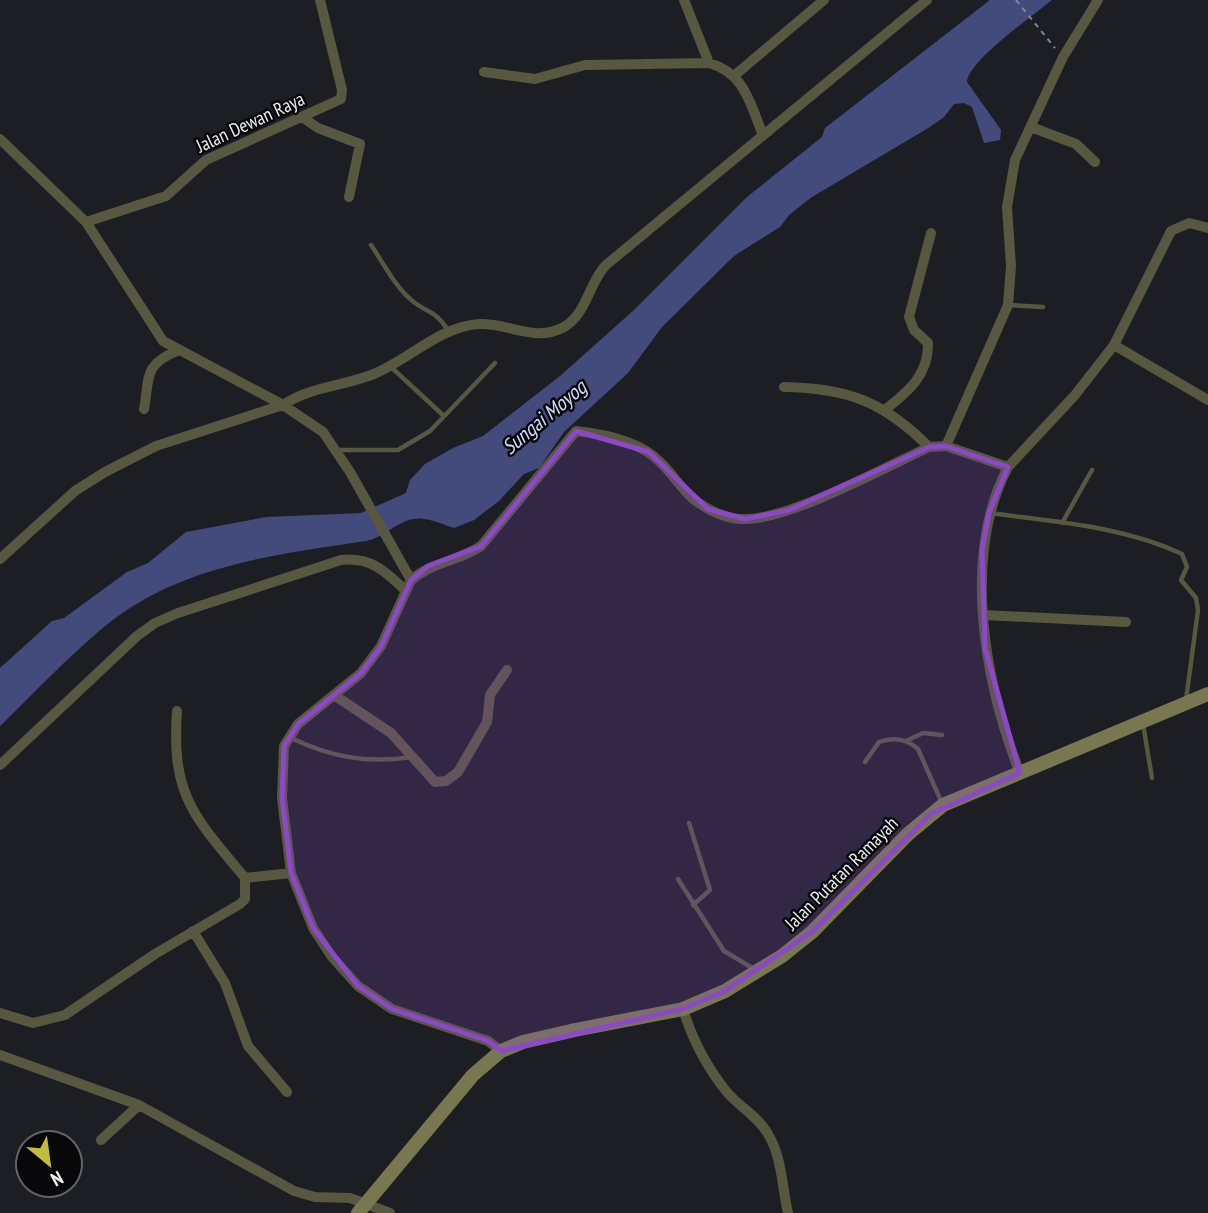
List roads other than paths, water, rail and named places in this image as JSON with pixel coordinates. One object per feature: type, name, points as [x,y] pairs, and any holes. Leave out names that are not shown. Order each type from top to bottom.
[{"type":"main road","name":"Jalan Putatan Ramayah","points":[[363,1208],[473,1075],[501,1051],[523,1042],[682,1009],[724,991],[758,971],[812,932],[908,834],[943,805],[1208,694]]},
{"type":"street","name":"Jalan Dewan Raya","points":[[86,222],[166,196],[206,160],[334,103],[343,94],[320,0]]},
{"type":"street","points":[[684,0],[709,63]]},
{"type":"street","points":[[735,75],[824,0]]},
{"type":"street","points":[[0,559],[75,491],[104,472],[156,446],[283,405],[298,395],[354,382],[391,367],[448,331],[481,324],[535,334],[564,327],[579,312],[598,273],[606,265],[927,0]]},
{"type":"street","points":[[946,446],[1007,305],[1011,266],[1009,191],[1015,160],[1063,57],[1098,0]]},
{"type":"street","points":[[484,72],[535,79],[585,65],[709,63],[726,68],[735,75],[763,135]]},
{"type":"street","points":[[302,117],[318,128],[360,144],[349,197]]},
{"type":"street","points":[[1031,127],[1076,144],[1095,162]]},
{"type":"street","points":[[0,139],[86,222],[154,331],[177,351],[283,405],[323,432],[351,472],[411,580]]},
{"type":"street","points":[[1020,774],[1011,750],[985,648],[982,551],[989,513],[1008,467],[1075,395],[1114,345],[1171,231],[1189,223],[1208,229]]},
{"type":"street","points":[[886,409],[914,385],[927,361],[928,343],[914,330],[909,317],[931,233]]},
{"type":"street","points":[[1114,345],[1208,400]]},
{"type":"street","points":[[144,409],[150,368],[157,360],[177,351]]},
{"type":"street","points":[[784,387],[833,391],[886,409],[929,447]]},
{"type":"street","points":[[501,1051],[488,1041],[392,1009],[358,986],[313,928],[290,873],[282,798],[282,759],[288,737],[298,724],[361,673],[381,646],[411,580],[428,566],[465,555],[481,546],[576,431],[612,438],[649,452],[700,503],[725,517],[745,519],[789,510],[929,447],[946,446],[1008,467]]},
{"type":"street","points":[[0,765],[137,636],[166,618],[341,560],[357,558],[371,562],[405,590]]},
{"type":"street","points":[[984,615],[1126,622]]},
{"type":"street","points":[[334,695],[391,733],[435,782],[452,779],[487,722],[490,695],[507,670]]},
{"type":"street","points":[[0,1013],[33,1023],[65,1015],[245,899],[245,878],[192,813],[178,778],[177,711]]},
{"type":"street","points":[[245,878],[290,873]]},
{"type":"street","points":[[193,931],[225,983],[248,1046],[287,1092]]},
{"type":"street","points":[[682,1009],[702,1055],[727,1093],[754,1116],[769,1135],[780,1167],[788,1213]]},
{"type":"street","points":[[0,1055],[139,1105],[294,1191],[315,1197],[350,1198],[363,1208],[390,1213]]},
{"type":"street","points":[[101,1140],[139,1105]]},
{"type":"lane","points":[[371,245],[395,281],[415,303],[436,313],[448,331]]},
{"type":"lane","points":[[1007,305],[1043,307]]},
{"type":"lane","points":[[337,450],[398,450],[430,431],[495,363]]},
{"type":"lane","points":[[391,367],[444,416]]},
{"type":"lane","points":[[1062,523],[1092,470]]},
{"type":"lane","points":[[989,513],[1107,530],[1152,542],[1182,554],[1187,566],[1181,580],[1196,598],[1198,610],[1185,705]]},
{"type":"lane","points":[[1143,723],[1152,778]]},
{"type":"lane","points":[[906,741],[923,733],[942,735]]},
{"type":"lane","points":[[288,737],[328,754],[348,759],[376,761],[413,757]]},
{"type":"lane","points":[[865,762],[879,742],[887,739],[906,741],[918,749],[943,805]]},
{"type":"lane","points":[[689,823],[710,890],[694,905]]},
{"type":"lane","points":[[678,880],[724,951],[758,971]]},
{"type":"water","name":"Sungai Moyog","points":[[990,0],[1052,0],[990,51],[970,73],[967,82],[1001,130],[1000,140],[984,143],[972,107],[964,103],[954,104],[944,117],[930,127],[812,197],[789,215],[780,227],[734,256],[662,327],[628,373],[564,432],[539,468],[524,474],[499,501],[474,520],[454,528],[428,520],[408,520],[366,541],[229,566],[164,589],[134,605],[105,626],[0,726],[0,668],[52,621],[64,618],[127,572],[148,563],[186,532],[266,517],[361,513],[406,493],[410,480],[425,464],[453,448],[483,436],[560,376],[634,310],[747,197],[822,137],[825,128]]}]
